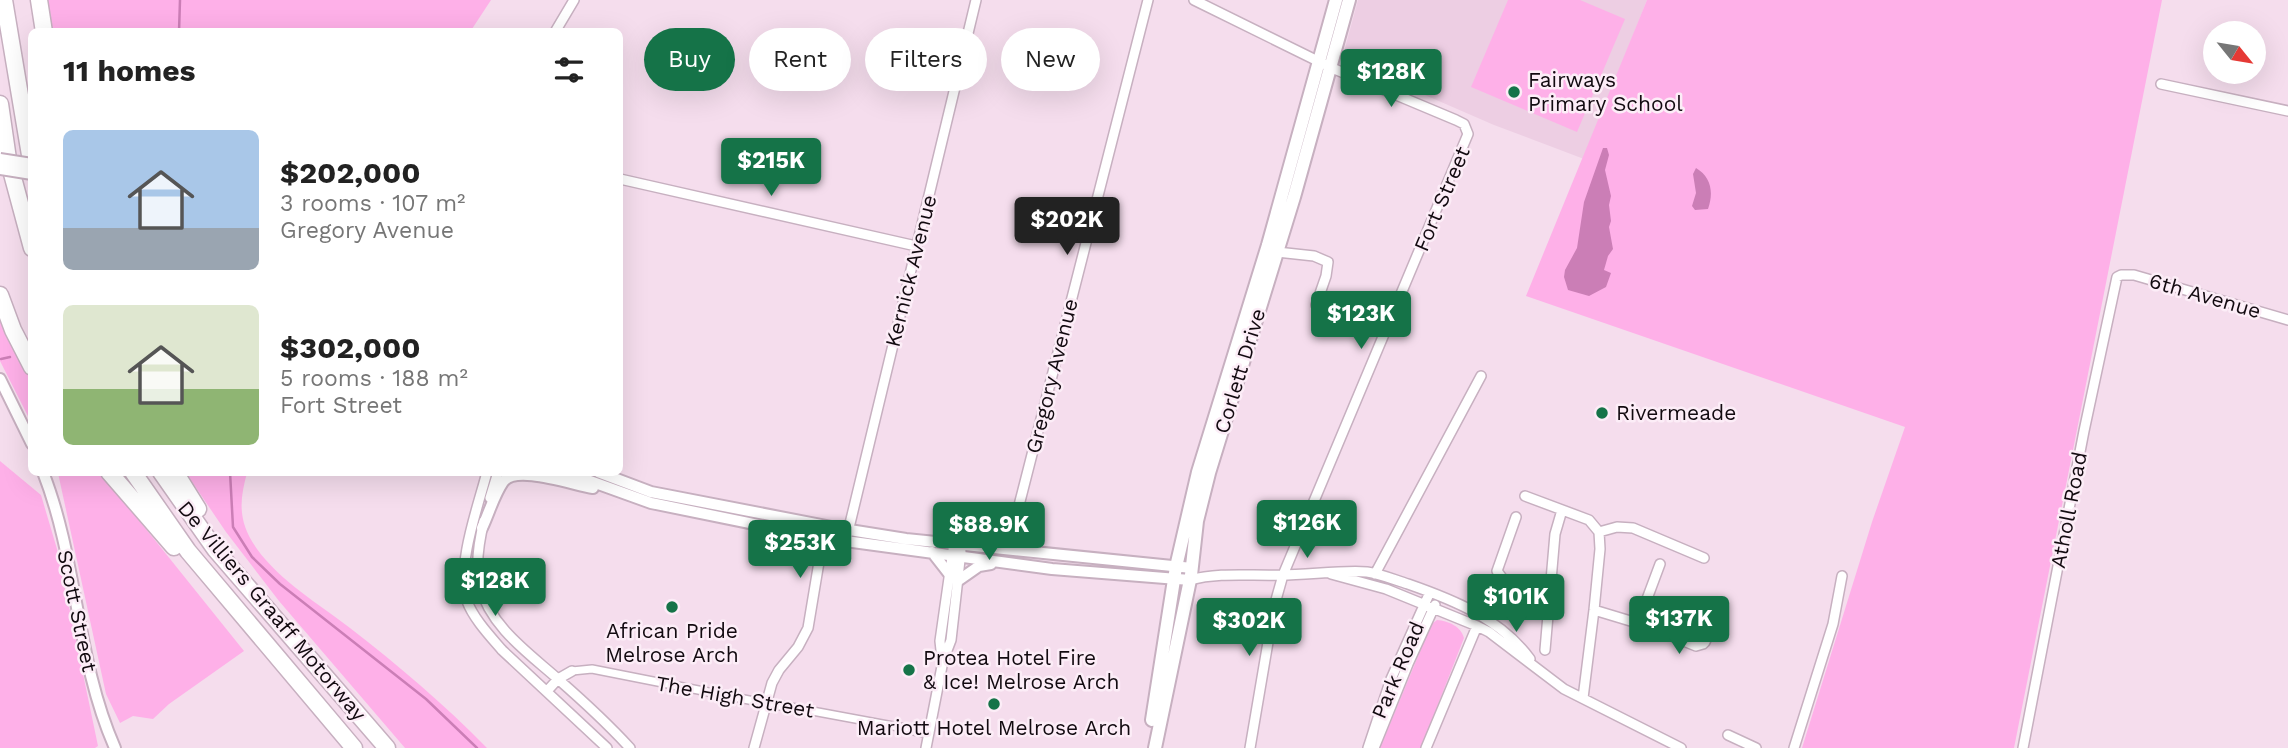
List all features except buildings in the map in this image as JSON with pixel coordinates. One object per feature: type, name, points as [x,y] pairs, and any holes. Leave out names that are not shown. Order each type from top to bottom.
[{"type":"highway","points":[[4,0],[28,141]]},
{"type":"highway","points":[[39,0],[43,28]]},
{"type":"highway","points":[[0,104],[8,159],[28,233]]},
{"type":"highway","points":[[0,295],[28,359]]},
{"type":"highway","points":[[112,476],[168,541],[221,592]]},
{"type":"highway","points":[[136,476],[187,551],[354,748]]},
{"type":"highway","name":"De Villiers Graaff Motorway","points":[[164,476],[215,549],[387,748]]},
{"type":"highway","points":[[177,476],[205,521],[215,549]]},
{"type":"main road","name":"Corlett Drive","points":[[1148,748],[1175,573],[1198,472],[1268,245],[1336,0]]},
{"type":"main road","name":"Corlett Drive","points":[[1155,748],[1191,574],[1197,521],[1209,473],[1332,68],[1349,0]]},
{"type":"street","points":[[557,28],[574,0]]},
{"type":"street","name":"Kernick Avenue","points":[[847,535],[976,0]]},
{"type":"street","name":"Gregory Avenue","points":[[1012,549],[1015,521],[1148,0]]},
{"type":"street","points":[[1194,0],[1332,68]]},
{"type":"street","name":"Fort Street","points":[[1250,748],[1274,607],[1283,575],[1468,134],[1464,124],[1332,68]]},
{"type":"street","points":[[2161,84],[2288,111]]},
{"type":"street","points":[[0,159],[28,164]]},
{"type":"street","points":[[0,169],[28,173]]},
{"type":"street","points":[[623,180],[916,246]]},
{"type":"street","points":[[1277,253],[1314,257],[1328,262],[1316,305]]},
{"type":"street","name":"6th Avenue","points":[[2121,275],[2134,275],[2288,320]]},
{"type":"street","name":"Atholl Road","points":[[2023,748],[2112,293],[2116,280],[2121,275]]},
{"type":"street","points":[[1375,574],[1482,376]]},
{"type":"street","points":[[0,379],[28,436]]},
{"type":"street","name":"Scott Street","points":[[44,476],[62,540],[90,677],[114,747]]},
{"type":"street","points":[[486,476],[470,535],[465,577],[467,601],[502,650],[607,748]]},
{"type":"street","points":[[497,476],[482,528],[478,574],[484,597],[502,627],[524,650],[630,748]]},
{"type":"street","points":[[482,528],[502,483],[512,476]]},
{"type":"street","points":[[539,476],[616,492]]},
{"type":"street","points":[[575,476],[651,503],[823,538],[847,535],[958,543],[1175,573]]},
{"type":"street","points":[[609,476],[651,492],[847,535],[1000,563],[1083,572],[1209,575],[1353,572],[1375,574],[1434,594],[1494,623],[1524,650],[1538,669]]},
{"type":"street","points":[[1525,496],[1589,520],[1599,532],[1594,610],[1583,698]]},
{"type":"street","points":[[1545,650],[1555,534],[1562,510]]},
{"type":"street","points":[[1516,517],[1497,571],[1503,579],[1550,589]]},
{"type":"street","points":[[1599,532],[1617,527],[1633,528],[1704,558]]},
{"type":"street","points":[[754,748],[775,676],[806,635],[823,538]]},
{"type":"street","points":[[926,748],[943,661],[951,640],[958,543]]},
{"type":"street","points":[[932,552],[954,578]]},
{"type":"street","points":[[1062,556],[1083,572]]},
{"type":"street","points":[[954,578],[979,566],[1000,563]]},
{"type":"street","points":[[1638,623],[1660,564]]},
{"type":"street","points":[[1331,574],[1386,589],[1477,626],[1553,682],[1681,748]]},
{"type":"street","points":[[1794,748],[1833,624],[1842,576]]},
{"type":"street","name":"Park Road","points":[[1374,748],[1434,594]]},
{"type":"street","name":"Park Road","points":[[1368,748],[1391,679],[1429,607]]},
{"type":"street","points":[[1594,610],[1638,623],[1690,644],[1700,645],[1705,642],[1718,613]]},
{"type":"street","points":[[1426,748],[1477,626]]},
{"type":"street","name":"The High Street","points":[[547,691],[558,679],[572,671],[592,669],[929,733]]},
{"type":"street","points":[[1728,735],[1756,748]]},
{"type":"shaded area","points":[[46,0],[491,0],[473,28],[51,28]]},
{"type":"shaded area","name":"Fairways Primary School","points":[[1358,0],[1647,0],[1584,159],[1494,125],[1342,59]]},
{"type":"shaded area","points":[[1508,0],[1580,0],[1625,19],[1577,132],[1471,87]]},
{"type":"shaded area","points":[[1647,0],[2162,0],[2014,748],[1802,748],[1872,522],[1905,427],[1526,296]]},
{"type":"shaded area","points":[[1603,148],[1607,148],[1609,155],[1605,170],[1611,196],[1609,227],[1613,249],[1604,270],[1611,273],[1606,287],[1589,296],[1568,290],[1564,277],[1577,248],[1584,202]]},
{"type":"shaded area","points":[[1696,168],[1705,176],[1710,186],[1708,209],[1695,210],[1692,206],[1696,193],[1693,174]]},
{"type":"shaded area","points":[[0,315],[28,376],[28,416],[0,361]]},
{"type":"shaded area","points":[[0,461],[41,495],[57,549],[98,746],[95,748],[0,748]]},
{"type":"shaded area","points":[[59,476],[103,476],[244,651],[169,704],[153,719],[133,716],[120,723],[106,694]]},
{"type":"shaded area","points":[[188,476],[246,476],[242,503],[243,521],[266,561],[288,582],[403,671],[487,748],[405,748],[279,601],[226,532]]},
{"type":"shaded area","points":[[1437,620],[1454,625],[1464,638],[1421,748],[1380,748],[1426,637]]},
{"type":"waterway","points":[[179,28],[180,0]]},
{"type":"waterway","points":[[1,359],[10,357]]},
{"type":"waterway","points":[[230,476],[233,527],[252,557],[280,584],[426,699],[477,748]]},
{"type":"place","name":"Fairways Primary School","points":[[1514,92]]},
{"type":"place","name":"Rivermeade","points":[[1602,413]]},
{"type":"place","name":"African Pride Melrose Arch","points":[[672,607]]},
{"type":"place","name":"Protea Hotel Fire & Ice! Melrose Arch","points":[[909,670]]},
{"type":"place","name":"Mariott Hotel Melrose Arch","points":[[994,704]]}]
